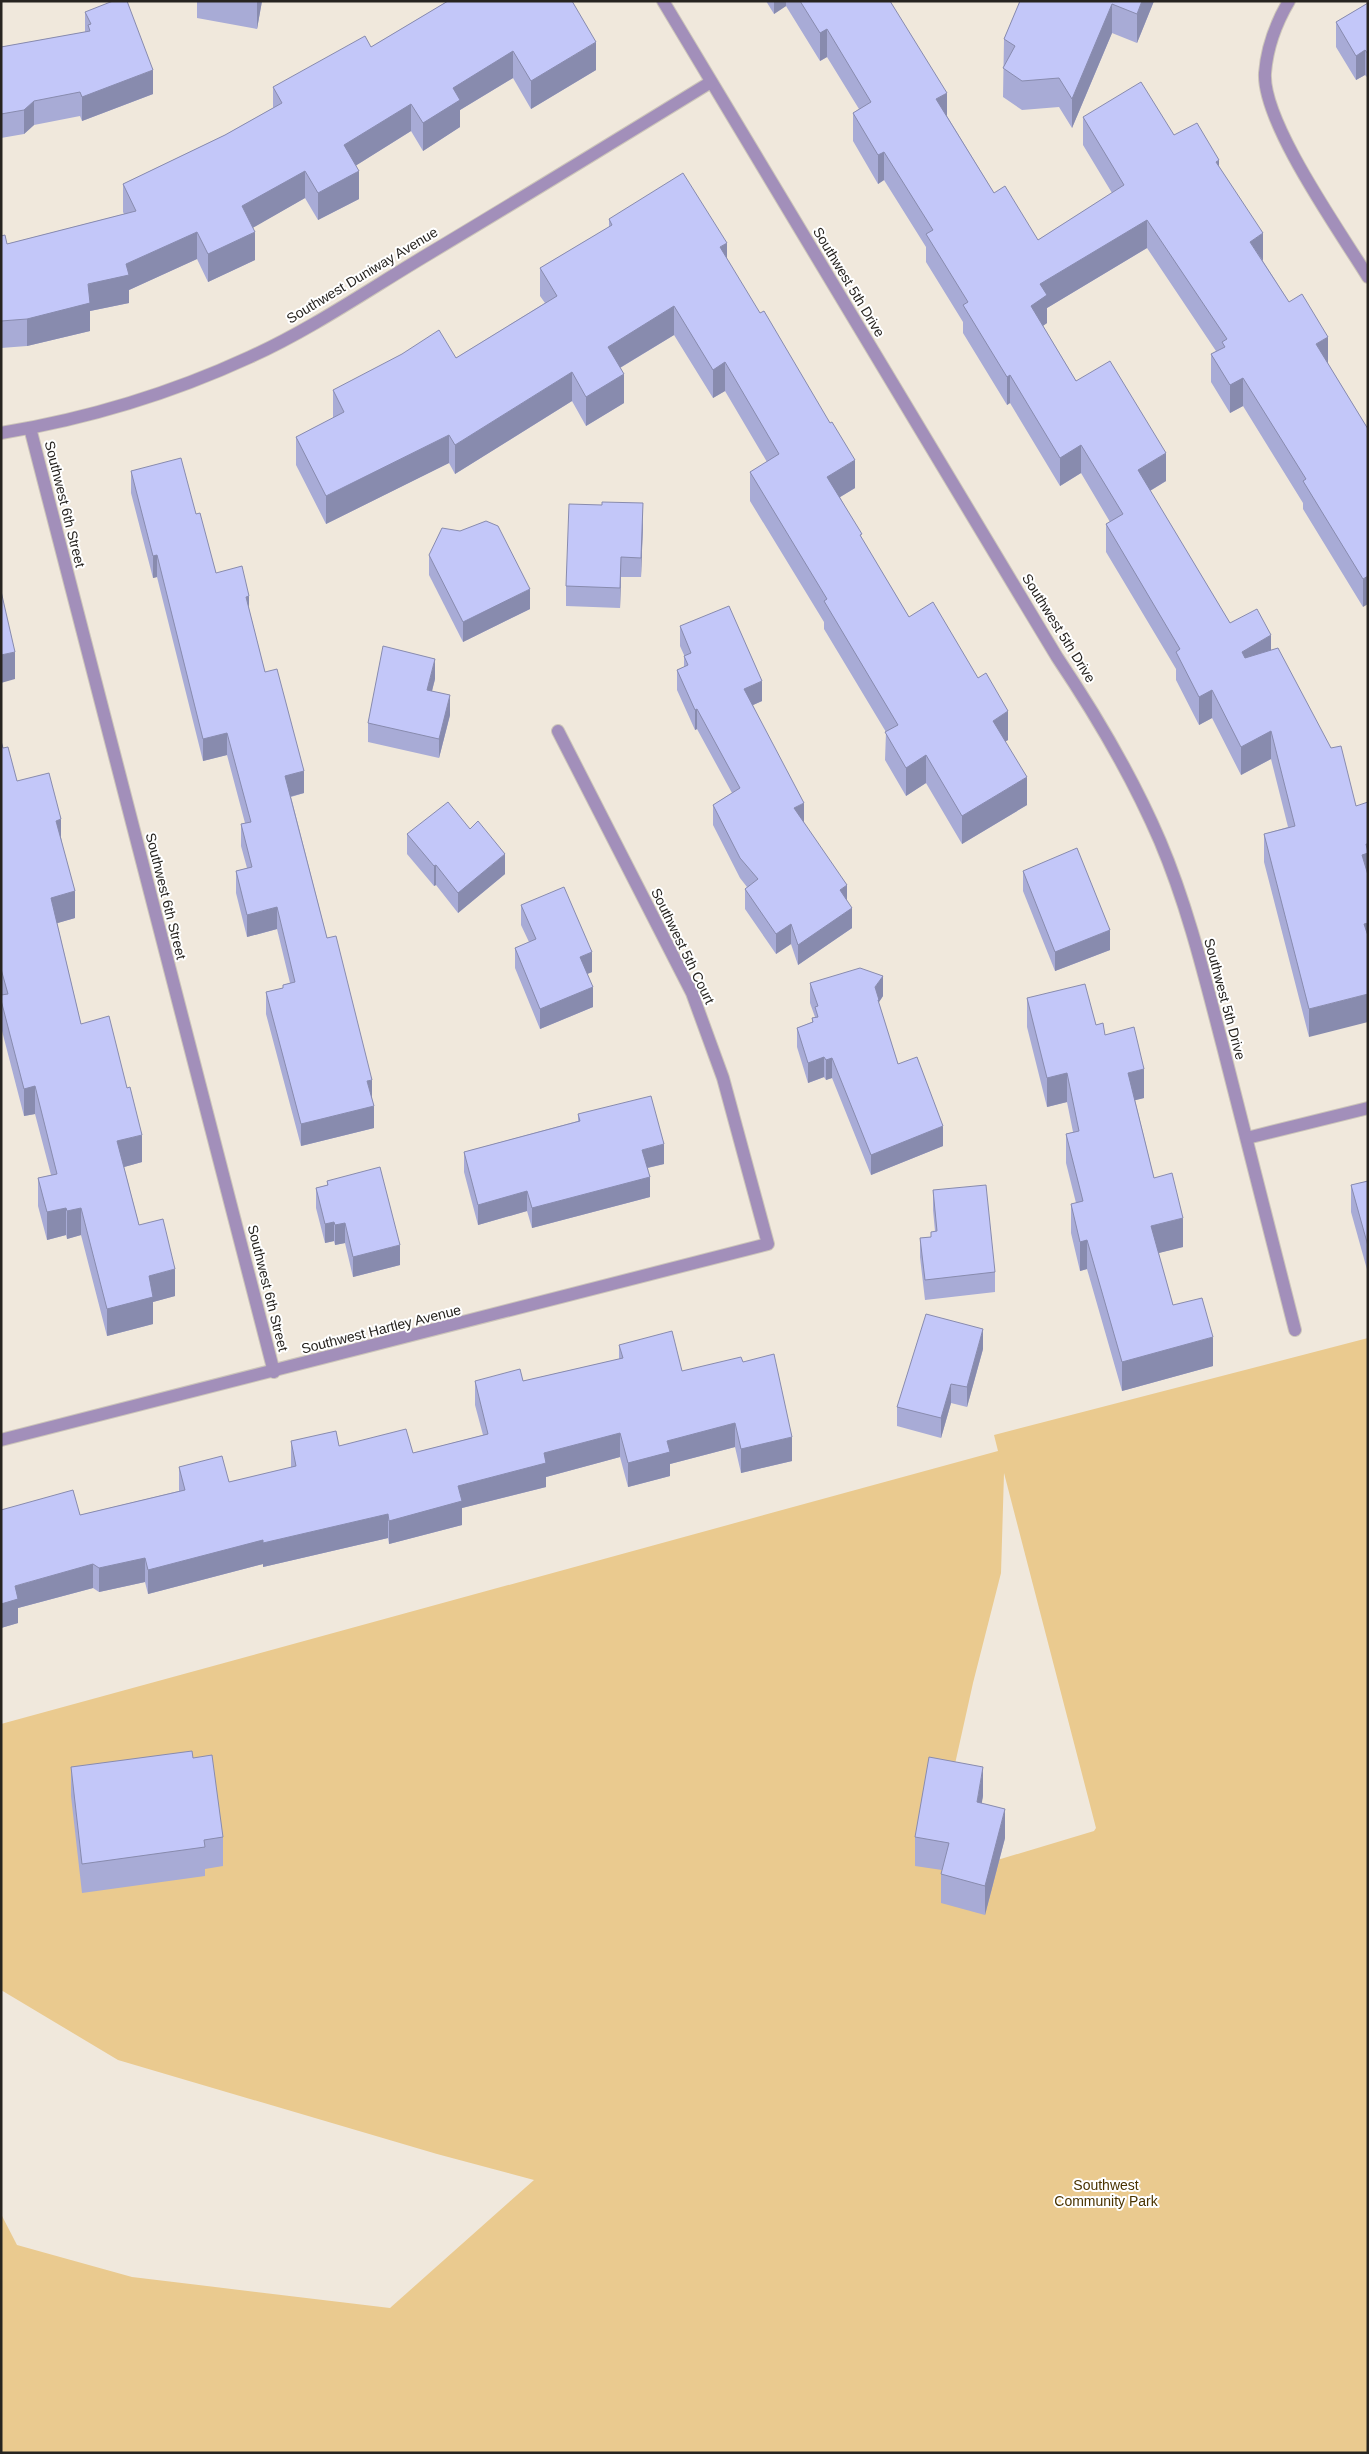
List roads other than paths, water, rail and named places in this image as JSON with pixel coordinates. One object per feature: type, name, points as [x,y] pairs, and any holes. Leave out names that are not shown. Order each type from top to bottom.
[{"type":"street","name":"Southwest 5th Drive","points":[[663,1],[1052,648],[1116,750],[1160,841],[1178,887],[1207,984],[1295,1330]]},
{"type":"street","points":[[1289,1],[1281,15],[1270,45],[1266,68],[1265,75],[1272,111],[1290,151],[1368,277]]},
{"type":"street","name":"Southwest Duniway Avenue","points":[[1,433],[30,428],[134,402],[197,380],[252,357],[493,216],[711,82]]},
{"type":"street","name":"Southwest 6th Street","points":[[30,428],[274,1372]]},
{"type":"street","name":"Southwest 5th Court","points":[[558,731],[692,993],[723,1078],[768,1244]]},
{"type":"street","points":[[1247,1138],[1368,1108]]},
{"type":"street","name":"Southwest Hartley Avenue","points":[[1,1440],[274,1372],[768,1244]]},
{"type":"park label","name":"Southwest Community Park","points":[[1106,2194]]}]
